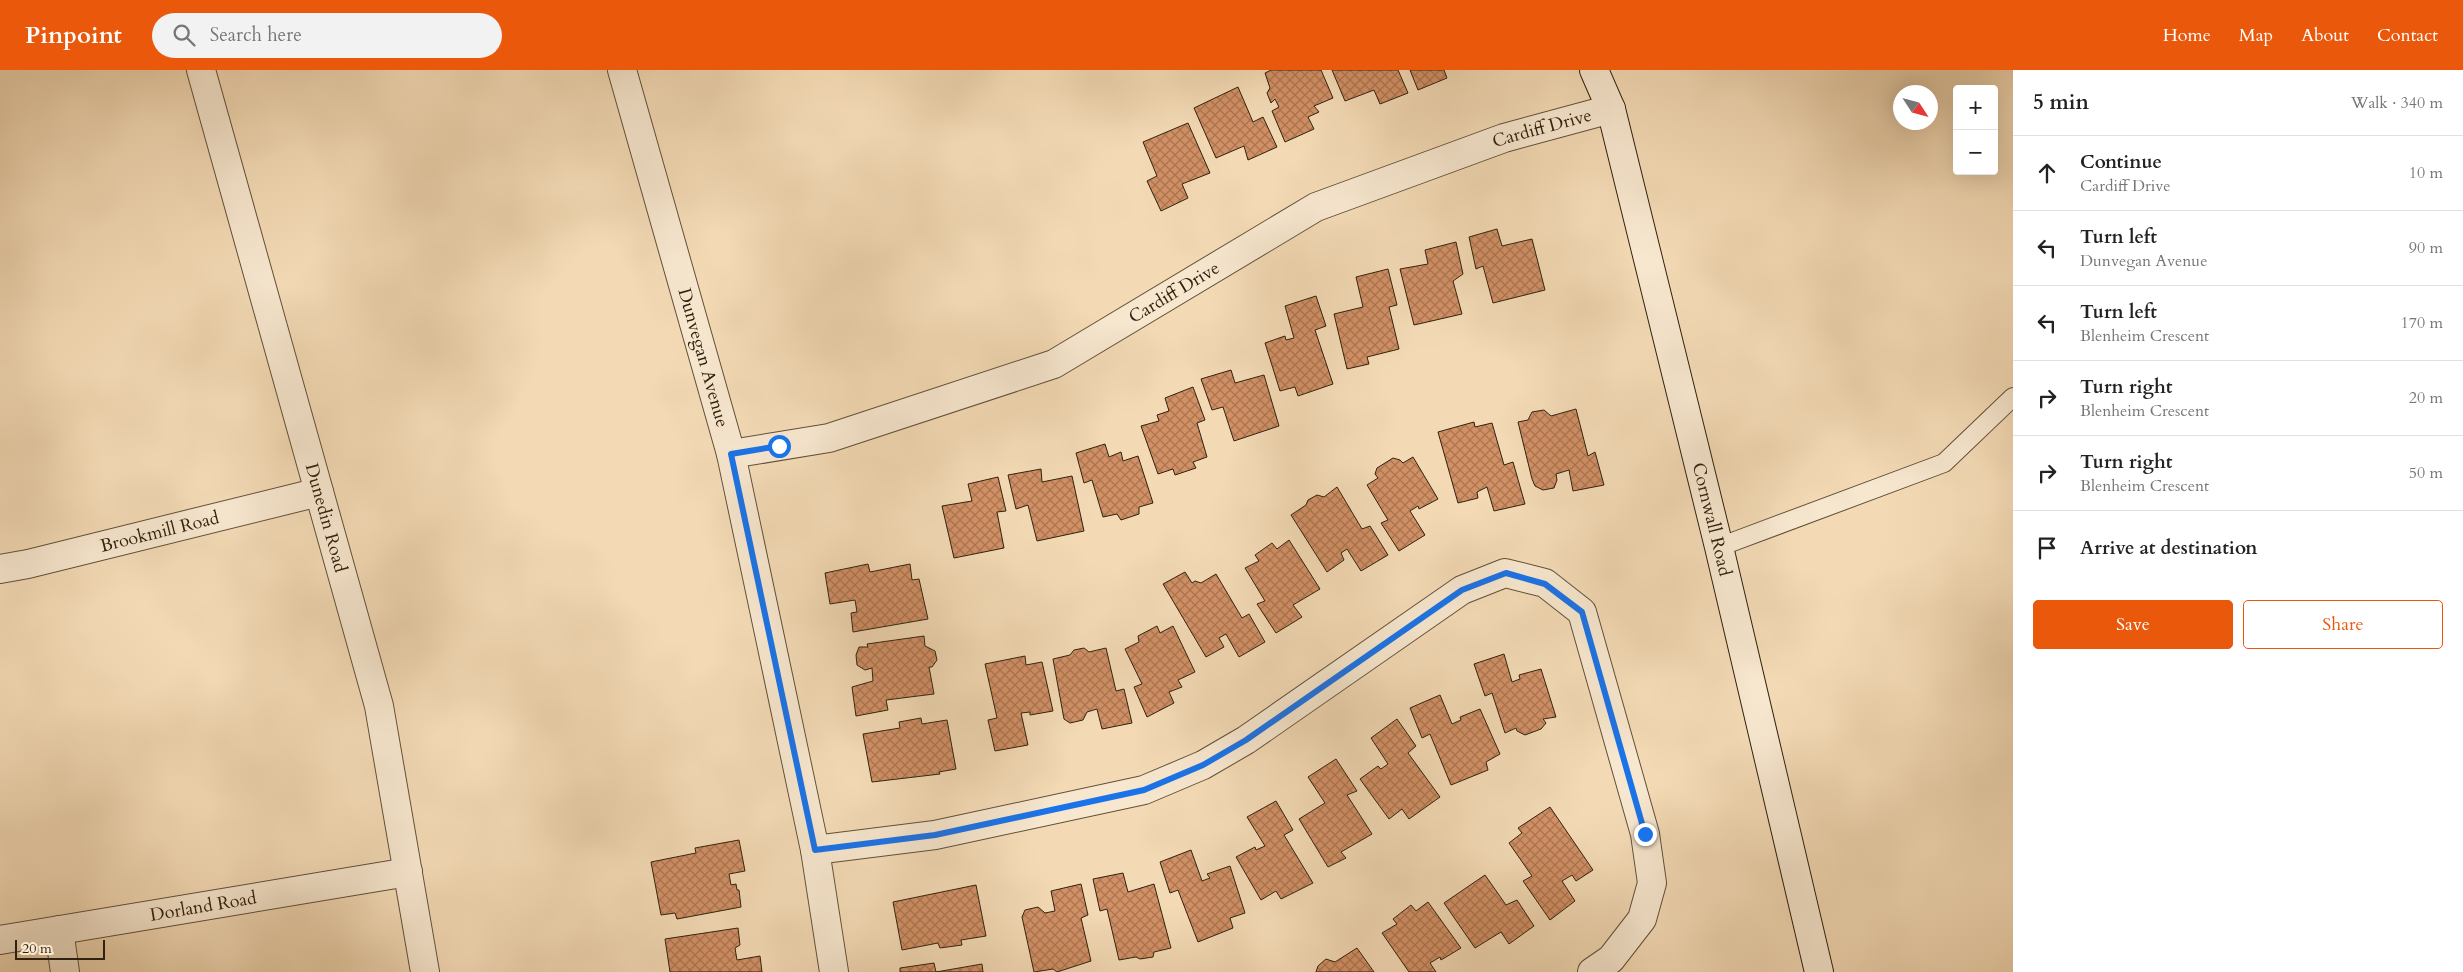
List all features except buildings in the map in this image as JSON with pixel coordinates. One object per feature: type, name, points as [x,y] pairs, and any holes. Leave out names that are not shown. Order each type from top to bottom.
[{"type":"street","name":"Dunedin Road","points":[[200,70],[379,706],[425,972]]},
{"type":"street","name":"Dunvegan Avenue","points":[[622,70],[731,454],[815,850],[834,972]]},
{"type":"street","name":"Cornwall Road","points":[[1594,70],[1611,110],[1719,547],[1819,972]]},
{"type":"street","name":"Cardiff Drive","points":[[731,454],[829,438],[1054,364],[1316,208],[1504,138],[1611,110]]},
{"type":"street","name":"Brookmill Road","points":[[0,569],[28,564],[319,492]]},
{"type":"street","points":[[815,850],[935,835],[1144,790],[1203,765],[1246,740],[1462,590],[1506,573],[1545,584],[1582,612],[1645,834],[1652,883],[1642,919],[1611,959],[1592,972]]},
{"type":"street","name":"Dorland Road","points":[[0,940],[408,872]]},
{"type":"street","points":[[59,930],[65,972]]},
{"type":"lane","points":[[1719,547],[1944,463],[2013,397]]},
{"type":"route","points":[[779,446],[731,454],[815,850],[935,835],[1144,790],[1203,765],[1246,740],[1462,590],[1506,573],[1545,584],[1582,612],[1645,834]]}]
